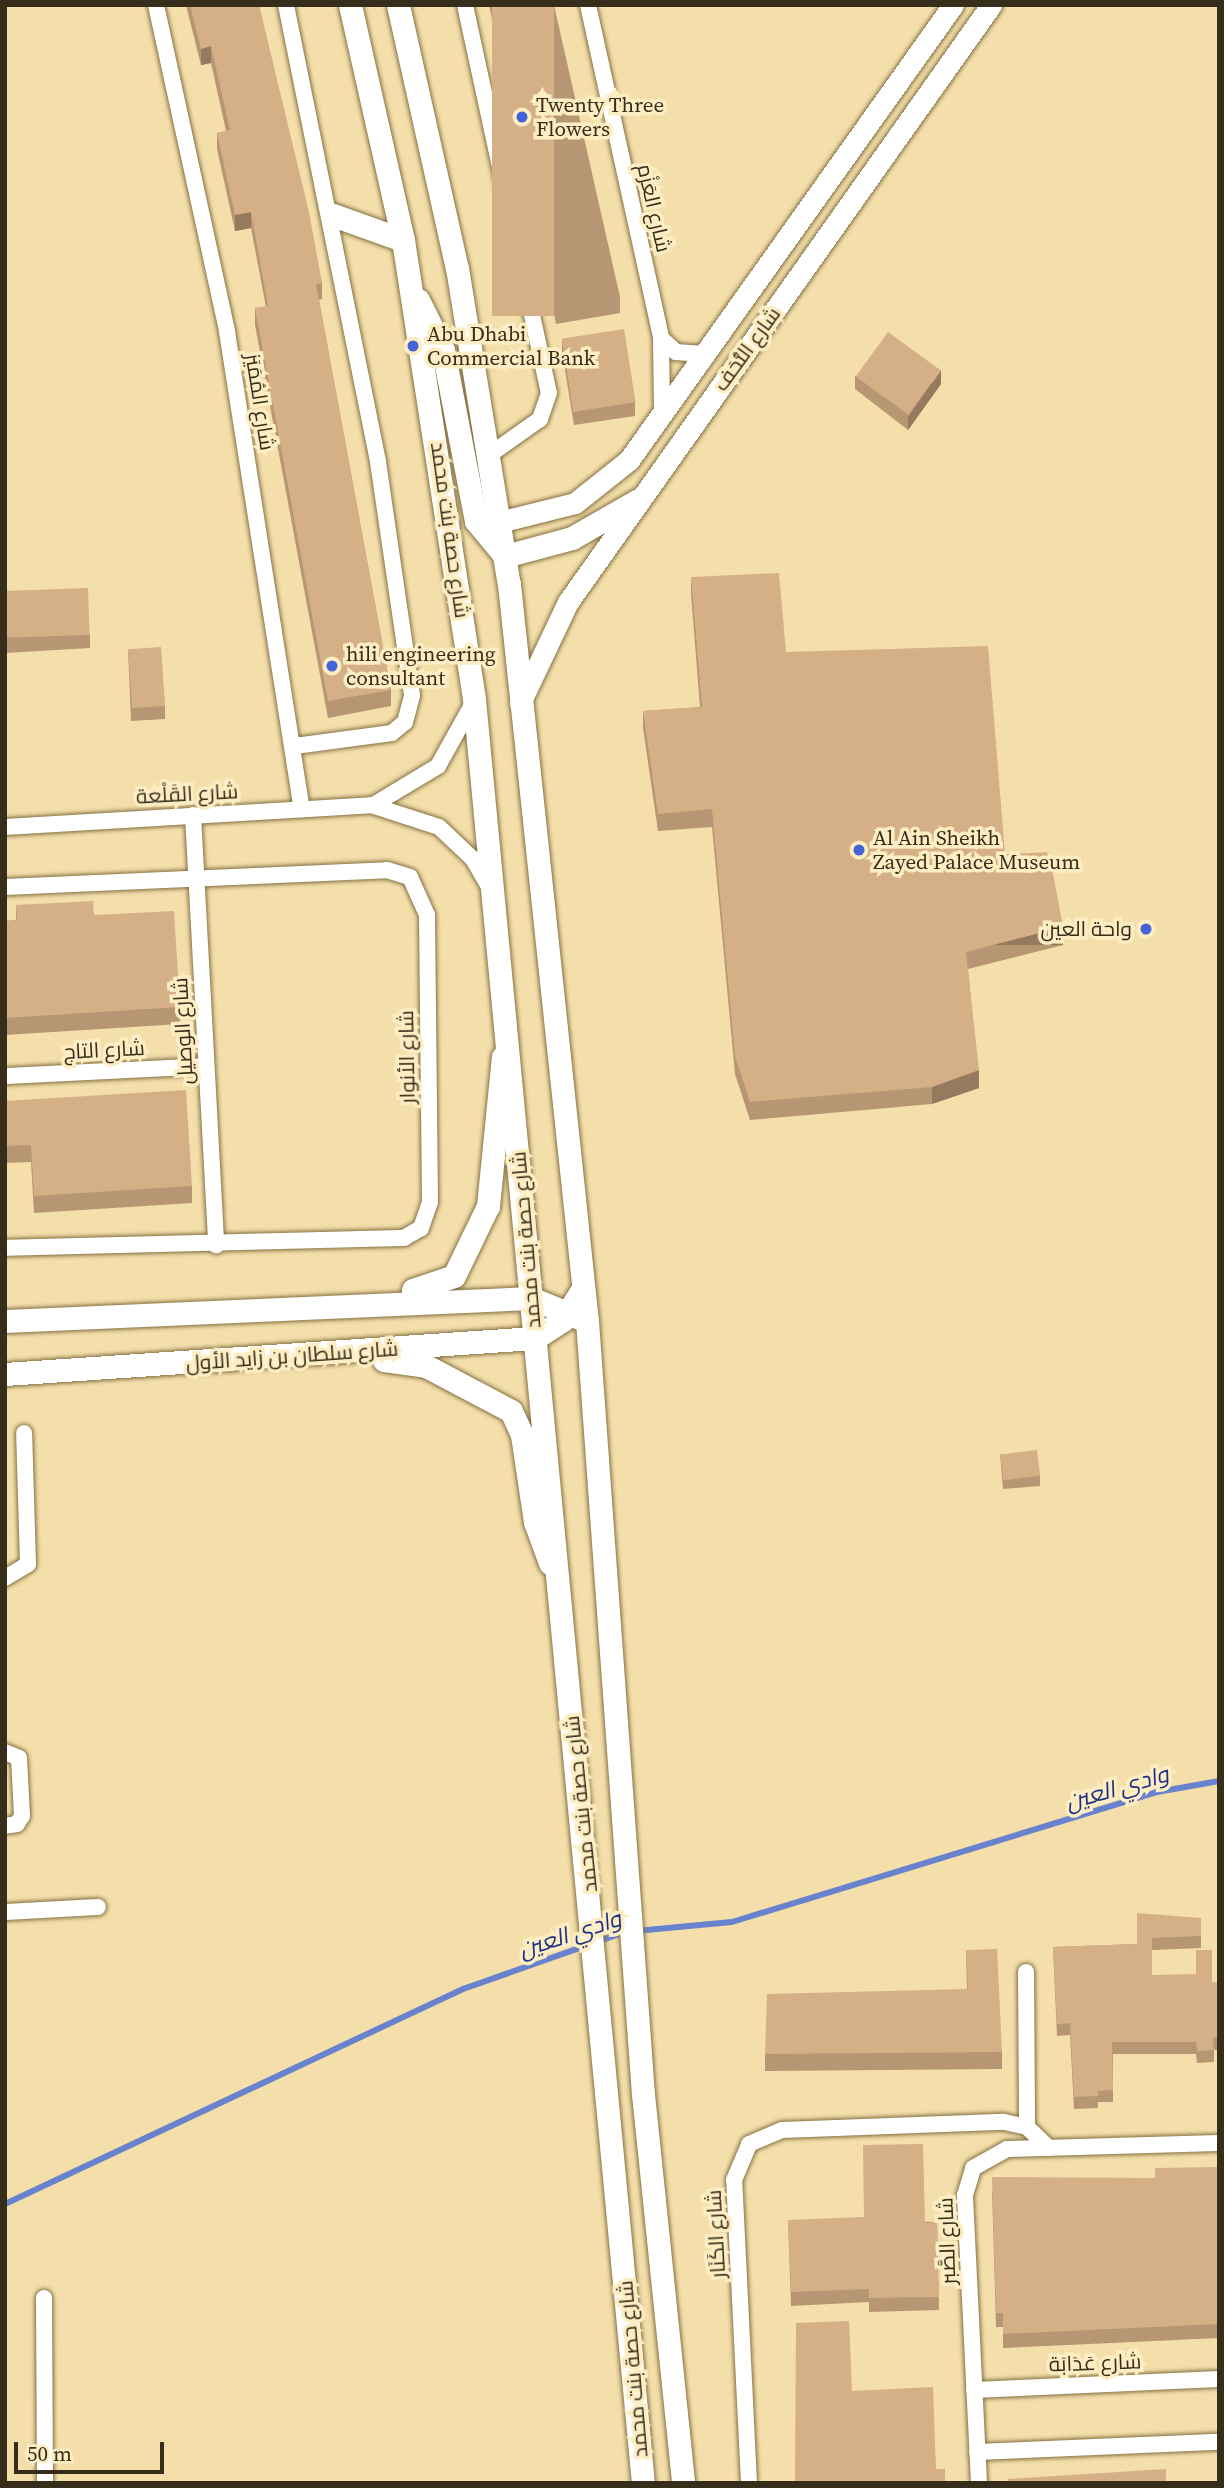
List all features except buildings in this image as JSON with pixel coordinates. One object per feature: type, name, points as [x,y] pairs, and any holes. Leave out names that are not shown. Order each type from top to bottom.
[{"type":"main road","name":"شارع حصة بنت محمد","points":[[351,5],[412,290],[474,699],[609,2093],[643,2483]]},
{"type":"main road","name":"شارع حصة بنت محمد","points":[[398,5],[457,268],[488,456],[489,526],[505,556],[583,1288],[578,1316],[614,1720],[643,2094],[683,2483]]},
{"type":"main road","points":[[333,215],[403,240]]},
{"type":"main road","points":[[412,290],[443,350],[489,526],[456,567]]},
{"type":"main road","points":[[505,556],[572,538],[638,500]]},
{"type":"main road","points":[[309,1304],[359,1291],[432,1288],[461,1267],[495,1182],[494,1102],[507,1044]]},
{"type":"main road","points":[[5,1321],[309,1304],[531,1298],[578,1316]]},
{"type":"main road","points":[[535,1338],[578,1316]]},
{"type":"main road","name":"شارع سلطان بن زايد الأول","points":[[5,1374],[266,1359],[535,1338]]},
{"type":"main road","points":[[266,1359],[411,1362],[501,1401],[518,1422],[534,1522],[559,1580]]},
{"type":"street","name":"شارع المُمَيَز","points":[[156,5],[228,332],[295,746],[302,809]]},
{"type":"street","points":[[286,5],[333,215],[412,696],[405,722],[392,733],[295,746]]},
{"type":"street","points":[[465,5],[549,393],[540,418],[488,456]]},
{"type":"street","name":"شارع العَزْم","points":[[588,5],[662,338],[660,420]]},
{"type":"street","name":"شارع التُّحَف","points":[[489,526],[575,503],[629,460],[953,5]]},
{"type":"street","name":"شارع التُّحَف","points":[[520,703],[556,623],[638,500],[991,5]]},
{"type":"street","points":[[662,338],[676,352],[707,354]]},
{"type":"street","name":"شارع القَلْعة","points":[[372,805],[407,790],[438,766],[461,735],[474,699]]},
{"type":"street","name":"شارع القَلْعة","points":[[5,827],[372,805],[418,816],[448,834],[473,859],[494,901]]},
{"type":"street","name":"شارع الوصيل","points":[[193,814],[216,1245]]},
{"type":"street","name":"شارع الأنوار","points":[[5,887],[387,870],[419,885],[427,915],[426,1220],[404,1238],[216,1245],[139,1240],[5,1248]]},
{"type":"street","name":"شارع التاج","points":[[5,1076],[206,1066]]},
{"type":"street","points":[[5,1578],[28,1564],[24,1433]]},
{"type":"street","points":[[5,1752],[19,1758],[22,1816],[18,1824],[5,1826]]},
{"type":"street","points":[[5,1912],[98,1907]]},
{"type":"street","points":[[1026,1972],[1027,2127],[1049,2148]]},
{"type":"street","name":"شارع الكَنَار","points":[[749,2483],[734,2180],[743,2152],[759,2137],[782,2130],[1004,2122],[1027,2127]]},
{"type":"street","name":"شارع الصَّبر","points":[[979,2483],[969,2176],[997,2151],[1219,2143]]},
{"type":"street","points":[[44,2298],[45,2483]]},
{"type":"street","name":"شارع عَدَابَة","points":[[974,2389],[1219,2379]]},
{"type":"street","points":[[977,2452],[1219,2442]]},
{"type":"waterway","name":"وادي العين","points":[[636,1931],[732,1922],[1157,1792],[1219,1781]]},
{"type":"waterway","name":"وادي العين","points":[[5,2204],[463,1989],[625,1932]]},
{"type":"place","name":"Twenty Three Flowers","points":[[522,117]]},
{"type":"place","name":"Abu Dhabi Commercial Bank","points":[[413,346]]},
{"type":"place","name":"hili engineering consultant","points":[[332,666]]},
{"type":"place","name":"Al Ain Sheikh Zayed Palace Museum","points":[[859,850]]},
{"type":"place","name":"واحة العين","points":[[1146,929]]}]
